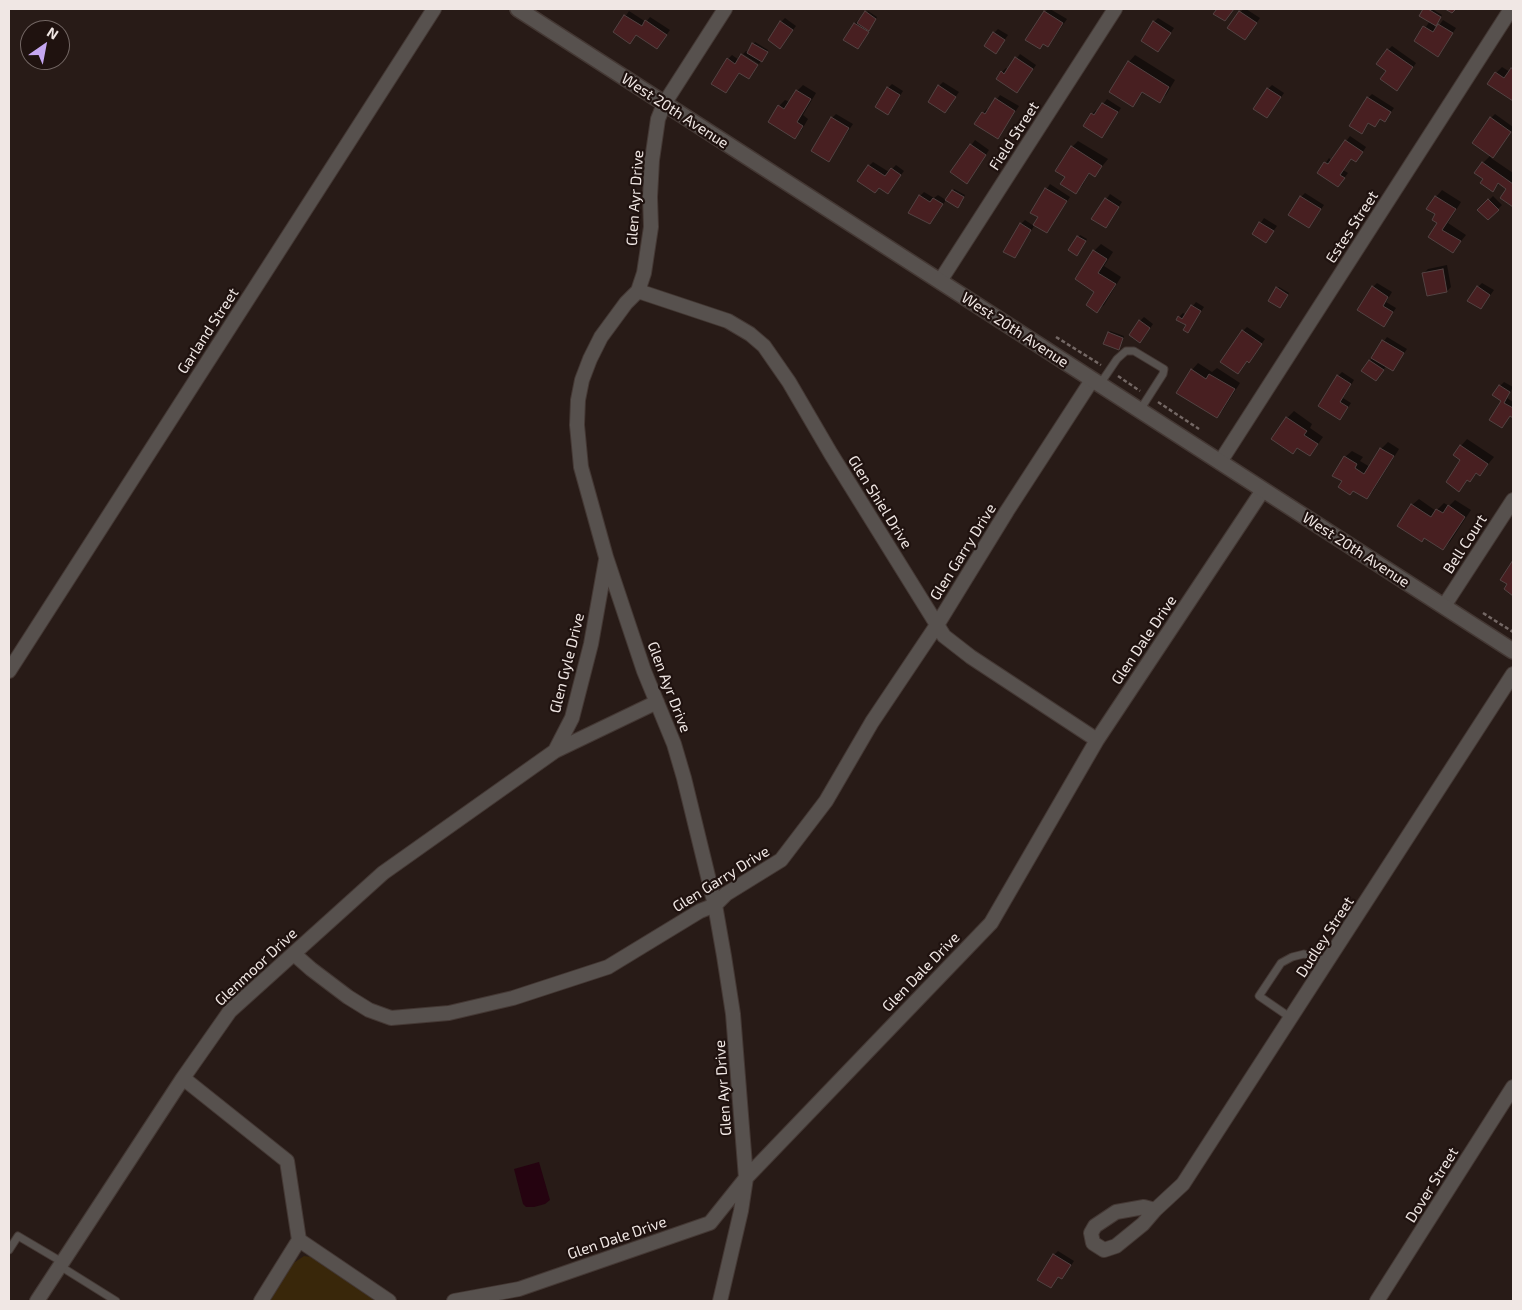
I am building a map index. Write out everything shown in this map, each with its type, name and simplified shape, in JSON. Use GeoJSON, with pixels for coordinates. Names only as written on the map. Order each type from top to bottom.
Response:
{"type":"FeatureCollection","features":[{"type":"Feature","properties":{"kind":"street","name":"Garland Street"},"geometry":{"type":"LineString","coordinates":[[9,670],[434,9]]}},
{"type":"Feature","properties":{"kind":"street","name":"West 20th Avenue"},"geometry":{"type":"LineString","coordinates":[[518,9],[1513,651]]}},
{"type":"Feature","properties":{"kind":"street","name":"Glen Ayr Drive"},"geometry":{"type":"LineString","coordinates":[[720,1301],[741,1212],[746,1178],[733,1014],[715,905],[684,778],[674,744],[644,671],[606,557],[581,467],[577,425],[578,400],[582,380],[601,337],[626,303],[638,291],[644,272],[651,227],[652,160],[658,119],[664,104],[725,9]]}},
{"type":"Feature","properties":{"kind":"street","name":"Field Street"},"geometry":{"type":"LineString","coordinates":[[940,282],[1115,9]]}},
{"type":"Feature","properties":{"kind":"street","name":"Estes Street"},"geometry":{"type":"LineString","coordinates":[[1220,462],[1511,9]]}},
{"type":"Feature","properties":{"kind":"street","name":"Glen Shiel Drive"},"geometry":{"type":"LineString","coordinates":[[638,291],[728,321],[750,334],[764,346],[789,382],[944,636],[971,657],[1097,740]]}},
{"type":"Feature","properties":{"kind":"street","name":"Glen Garry Drive"},"geometry":{"type":"LineString","coordinates":[[294,954],[310,969],[369,1010],[391,1018],[449,1013],[513,998],[608,967],[700,911],[715,905],[726,894],[782,860],[826,801],[872,722],[937,625],[1007,512],[1096,382]]}},
{"type":"Feature","properties":{"kind":"street","name":"Glen Dale Drive"},"geometry":{"type":"LineString","coordinates":[[454,1301],[519,1289],[710,1223],[746,1178],[991,923],[1097,740],[1263,490]]}},
{"type":"Feature","properties":{"kind":"street","name":"Bell Court"},"geometry":{"type":"LineString","coordinates":[[1444,606],[1513,500]]}},
{"type":"Feature","properties":{"kind":"street","name":"Glen Gyle Drive"},"geometry":{"type":"LineString","coordinates":[[555,751],[572,718],[591,644],[606,557]]}},
{"type":"Feature","properties":{"kind":"street","name":"Dudley Street"},"geometry":{"type":"LineString","coordinates":[[1154,1210],[1183,1184],[1513,674]]}},
{"type":"Feature","properties":{"kind":"street"},"geometry":{"type":"LineString","coordinates":[[555,751],[657,702]]}},
{"type":"Feature","properties":{"kind":"street","name":"Glenmoor Drive"},"geometry":{"type":"LineString","coordinates":[[37,1301],[183,1078],[230,1011],[383,874],[555,751]]}},
{"type":"Feature","properties":{"kind":"street"},"geometry":{"type":"LineString","coordinates":[[183,1078],[287,1161],[299,1240],[261,1301]]}},
{"type":"Feature","properties":{"kind":"street","name":"Dover Street"},"geometry":{"type":"LineString","coordinates":[[1377,1301],[1513,1087]]}},
{"type":"Feature","properties":{"kind":"street"},"geometry":{"type":"LineString","coordinates":[[299,1240],[389,1301]]}},
{"type":"Feature","properties":{"kind":"lane"},"geometry":{"type":"LineString","coordinates":[[1096,382],[1117,358],[1126,351],[1134,351],[1164,369],[1163,374],[1140,410]]}},
{"type":"Feature","properties":{"kind":"lane"},"geometry":{"type":"LineString","coordinates":[[1292,1018],[1260,996],[1281,963],[1292,957],[1304,954],[1328,961]]}},
{"type":"Feature","properties":{"kind":"lane"},"geometry":{"type":"LineString","coordinates":[[9,1250],[18,1236],[116,1301]]}},
{"type":"Feature","properties":{"kind":"shaded area"},"geometry":{"type":"Polygon","coordinates":[[[539,1162],[550,1200],[545,1204],[526,1207],[523,1204],[514,1169],[539,1162]]]}},
{"type":"Feature","properties":{"kind":"shaded area"},"geometry":{"type":"Polygon","coordinates":[[[304,1256],[311,1257],[368,1293],[374,1301],[270,1301],[292,1264],[304,1256]]]}},
{"type":"Feature","properties":{"kind":"building"},"geometry":{"type":"Polygon","coordinates":[[[1217,9],[1234,9],[1225,21],[1213,14],[1217,9]]]}},
{"type":"Feature","properties":{"kind":"building"},"geometry":{"type":"Polygon","coordinates":[[[1423,9],[1428,9],[1441,17],[1436,26],[1419,16],[1423,9]]]}},
{"type":"Feature","properties":{"kind":"building"},"geometry":{"type":"Polygon","coordinates":[[[1445,9],[1456,9],[1452,13],[1445,9]]]}},
{"type":"Feature","properties":{"kind":"building"},"geometry":{"type":"Polygon","coordinates":[[[865,11],[876,19],[869,31],[857,23],[865,11]]]}},
{"type":"Feature","properties":{"kind":"building"},"geometry":{"type":"Polygon","coordinates":[[[1044,11],[1063,23],[1048,47],[1043,44],[1040,49],[1025,40],[1044,11]]]}},
{"type":"Feature","properties":{"kind":"building"},"geometry":{"type":"Polygon","coordinates":[[[1239,11],[1257,23],[1245,40],[1227,28],[1239,11]]]}},
{"type":"Feature","properties":{"kind":"building"},"geometry":{"type":"Polygon","coordinates":[[[624,15],[642,26],[645,20],[667,35],[657,49],[636,35],[630,44],[613,32],[624,15]]]}},
{"type":"Feature","properties":{"kind":"building"},"geometry":{"type":"Polygon","coordinates":[[[780,21],[793,30],[780,49],[768,40],[780,21]]]}},
{"type":"Feature","properties":{"kind":"building"},"geometry":{"type":"Polygon","coordinates":[[[1153,21],[1171,33],[1158,52],[1141,41],[1153,21]]]}},
{"type":"Feature","properties":{"kind":"building"},"geometry":{"type":"Polygon","coordinates":[[[854,23],[869,32],[858,49],[843,40],[854,23]]]}},
{"type":"Feature","properties":{"kind":"building"},"geometry":{"type":"Polygon","coordinates":[[[1438,24],[1453,33],[1438,57],[1414,41],[1423,26],[1433,32],[1438,24]]]}},
{"type":"Feature","properties":{"kind":"building"},"geometry":{"type":"Polygon","coordinates":[[[993,32],[1005,40],[996,54],[984,46],[993,32]]]}},
{"type":"Feature","properties":{"kind":"building"},"geometry":{"type":"Polygon","coordinates":[[[752,43],[768,52],[762,62],[747,53],[752,43]]]}},
{"type":"Feature","properties":{"kind":"building"},"geometry":{"type":"Polygon","coordinates":[[[1387,49],[1413,67],[1397,91],[1380,79],[1386,71],[1376,64],[1387,49]]]}},
{"type":"Feature","properties":{"kind":"building"},"geometry":{"type":"Polygon","coordinates":[[[741,54],[758,65],[749,79],[739,73],[726,93],[711,84],[727,58],[735,64],[741,54]]]}},
{"type":"Feature","properties":{"kind":"building"},"geometry":{"type":"Polygon","coordinates":[[[1015,57],[1033,69],[1017,93],[996,79],[1001,71],[1004,74],[1015,57]]]}},
{"type":"Feature","properties":{"kind":"building"},"geometry":{"type":"Polygon","coordinates":[[[1128,61],[1169,87],[1160,103],[1142,92],[1133,107],[1109,92],[1128,61]]]}},
{"type":"Feature","properties":{"kind":"building"},"geometry":{"type":"Polygon","coordinates":[[[1511,68],[1513,69],[1513,101],[1487,84],[1495,72],[1504,78],[1511,68]]]}},
{"type":"Feature","properties":{"kind":"building"},"geometry":{"type":"Polygon","coordinates":[[[938,85],[956,97],[945,113],[928,102],[938,85]]]}},
{"type":"Feature","properties":{"kind":"building"},"geometry":{"type":"Polygon","coordinates":[[[887,87],[900,95],[888,115],[875,107],[887,87]]]}},
{"type":"Feature","properties":{"kind":"building"},"geometry":{"type":"Polygon","coordinates":[[[1267,88],[1281,97],[1267,118],[1253,109],[1267,88]]]}},
{"type":"Feature","properties":{"kind":"building"},"geometry":{"type":"Polygon","coordinates":[[[796,90],[811,99],[797,122],[803,126],[795,139],[768,122],[778,105],[784,109],[796,90]]]}},
{"type":"Feature","properties":{"kind":"building"},"geometry":{"type":"Polygon","coordinates":[[[1367,97],[1391,112],[1385,122],[1380,119],[1375,127],[1368,123],[1362,134],[1349,126],[1367,97]]]}},
{"type":"Feature","properties":{"kind":"building"},"geometry":{"type":"Polygon","coordinates":[[[995,98],[1015,111],[998,139],[974,124],[982,112],[985,114],[995,98]]]}},
{"type":"Feature","properties":{"kind":"building"},"geometry":{"type":"Polygon","coordinates":[[[1102,103],[1118,112],[1102,138],[1083,126],[1091,113],[1094,115],[1102,103]]]}},
{"type":"Feature","properties":{"kind":"building"},"geometry":{"type":"Polygon","coordinates":[[[831,117],[849,128],[829,162],[811,151],[831,117]]]}},
{"type":"Feature","properties":{"kind":"building"},"geometry":{"type":"Polygon","coordinates":[[[1490,117],[1511,132],[1493,158],[1472,143],[1490,117]]]}},
{"type":"Feature","properties":{"kind":"building"},"geometry":{"type":"Polygon","coordinates":[[[1345,140],[1363,152],[1356,162],[1351,159],[1340,175],[1345,178],[1338,187],[1317,173],[1324,162],[1328,164],[1345,140]]]}},
{"type":"Feature","properties":{"kind":"building"},"geometry":{"type":"Polygon","coordinates":[[[970,144],[986,155],[967,184],[950,172],[970,144]]]}},
{"type":"Feature","properties":{"kind":"building"},"geometry":{"type":"Polygon","coordinates":[[[1071,146],[1102,166],[1095,177],[1089,173],[1076,194],[1060,184],[1065,177],[1055,171],[1071,146]]]}},
{"type":"Feature","properties":{"kind":"building"},"geometry":{"type":"Polygon","coordinates":[[[1482,162],[1513,184],[1513,207],[1500,198],[1506,189],[1498,183],[1493,192],[1480,183],[1483,179],[1474,173],[1482,162]]]}},
{"type":"Feature","properties":{"kind":"building"},"geometry":{"type":"Polygon","coordinates":[[[868,165],[885,176],[891,168],[901,175],[888,194],[879,188],[875,193],[857,181],[868,165]]]}},
{"type":"Feature","properties":{"kind":"building"},"geometry":{"type":"Polygon","coordinates":[[[1045,188],[1067,201],[1047,233],[1033,225],[1038,217],[1030,213],[1045,188]]]}},
{"type":"Feature","properties":{"kind":"building"},"geometry":{"type":"Polygon","coordinates":[[[952,190],[964,197],[958,208],[945,200],[952,190]]]}},
{"type":"Feature","properties":{"kind":"building"},"geometry":{"type":"Polygon","coordinates":[[[919,195],[930,202],[933,198],[943,204],[930,224],[908,213],[919,195]]]}},
{"type":"Feature","properties":{"kind":"building"},"geometry":{"type":"Polygon","coordinates":[[[1300,196],[1321,209],[1309,228],[1288,215],[1300,196]]]}},
{"type":"Feature","properties":{"kind":"building"},"geometry":{"type":"Polygon","coordinates":[[[1435,196],[1456,209],[1442,230],[1461,241],[1453,253],[1428,237],[1437,223],[1432,220],[1435,214],[1426,209],[1435,196]]]}},
{"type":"Feature","properties":{"kind":"building"},"geometry":{"type":"Polygon","coordinates":[[[1105,198],[1119,207],[1106,228],[1091,219],[1105,198]]]}},
{"type":"Feature","properties":{"kind":"building"},"geometry":{"type":"Polygon","coordinates":[[[1488,199],[1499,210],[1488,220],[1477,210],[1488,199]]]}},
{"type":"Feature","properties":{"kind":"building"},"geometry":{"type":"Polygon","coordinates":[[[1259,222],[1274,231],[1266,243],[1252,234],[1259,222]]]}},
{"type":"Feature","properties":{"kind":"building"},"geometry":{"type":"Polygon","coordinates":[[[1020,223],[1031,230],[1015,258],[1003,252],[1020,223]]]}},
{"type":"Feature","properties":{"kind":"building"},"geometry":{"type":"Polygon","coordinates":[[[1077,236],[1086,241],[1077,256],[1068,250],[1077,236]]]}},
{"type":"Feature","properties":{"kind":"building"},"geometry":{"type":"Polygon","coordinates":[[[1093,250],[1107,259],[1098,273],[1116,284],[1097,313],[1086,305],[1094,292],[1075,279],[1093,250]]]}},
{"type":"Feature","properties":{"kind":"building"},"geometry":{"type":"Polygon","coordinates":[[[1443,269],[1447,292],[1427,296],[1422,273],[1443,269]]]}},
{"type":"Feature","properties":{"kind":"building"},"geometry":{"type":"Polygon","coordinates":[[[1372,286],[1388,297],[1383,306],[1393,312],[1384,327],[1357,310],[1372,286]]]}},
{"type":"Feature","properties":{"kind":"building"},"geometry":{"type":"Polygon","coordinates":[[[1477,286],[1490,295],[1481,309],[1467,301],[1477,286]]]}},
{"type":"Feature","properties":{"kind":"building"},"geometry":{"type":"Polygon","coordinates":[[[1276,287],[1288,295],[1280,308],[1268,301],[1276,287]]]}},
{"type":"Feature","properties":{"kind":"building"},"geometry":{"type":"Polygon","coordinates":[[[1191,305],[1201,311],[1188,333],[1183,330],[1186,325],[1176,320],[1178,316],[1182,319],[1191,305]]]}},
{"type":"Feature","properties":{"kind":"building"},"geometry":{"type":"Polygon","coordinates":[[[1139,320],[1150,328],[1140,343],[1129,335],[1139,320]]]}},
{"type":"Feature","properties":{"kind":"building"},"geometry":{"type":"Polygon","coordinates":[[[1242,330],[1262,344],[1249,363],[1247,361],[1238,374],[1220,362],[1242,330]]]}},
{"type":"Feature","properties":{"kind":"building"},"geometry":{"type":"Polygon","coordinates":[[[1108,332],[1123,338],[1119,350],[1103,344],[1108,332]]]}},
{"type":"Feature","properties":{"kind":"building"},"geometry":{"type":"Polygon","coordinates":[[[1382,340],[1404,353],[1393,371],[1371,358],[1382,340]]]}},
{"type":"Feature","properties":{"kind":"building"},"geometry":{"type":"Polygon","coordinates":[[[1369,360],[1384,370],[1376,381],[1361,371],[1369,360]]]}},
{"type":"Feature","properties":{"kind":"building"},"geometry":{"type":"Polygon","coordinates":[[[1191,369],[1206,379],[1209,374],[1235,389],[1217,418],[1176,393],[1191,369]]]}},
{"type":"Feature","properties":{"kind":"building"},"geometry":{"type":"Polygon","coordinates":[[[1337,375],[1351,384],[1340,402],[1348,407],[1340,420],[1318,406],[1337,375]]]}},
{"type":"Feature","properties":{"kind":"building"},"geometry":{"type":"Polygon","coordinates":[[[1499,385],[1510,392],[1504,403],[1513,408],[1513,418],[1510,416],[1502,428],[1489,420],[1501,401],[1492,395],[1499,385]]]}},
{"type":"Feature","properties":{"kind":"building"},"geometry":{"type":"Polygon","coordinates":[[[1286,417],[1307,431],[1304,435],[1318,444],[1310,456],[1297,448],[1293,454],[1271,439],[1286,417]]]}},
{"type":"Feature","properties":{"kind":"building"},"geometry":{"type":"Polygon","coordinates":[[[1460,445],[1488,464],[1480,476],[1476,473],[1470,482],[1467,480],[1459,492],[1446,482],[1460,460],[1453,455],[1460,445]]]}},
{"type":"Feature","properties":{"kind":"building"},"geometry":{"type":"Polygon","coordinates":[[[1380,448],[1394,456],[1367,499],[1353,491],[1350,495],[1338,487],[1342,481],[1332,476],[1344,456],[1357,464],[1355,468],[1364,474],[1380,448]]]}},
{"type":"Feature","properties":{"kind":"building"},"geometry":{"type":"Polygon","coordinates":[[[1411,504],[1431,517],[1436,509],[1443,513],[1448,505],[1465,517],[1443,550],[1424,538],[1422,542],[1397,526],[1411,504]]]}},
{"type":"Feature","properties":{"kind":"building"},"geometry":{"type":"Polygon","coordinates":[[[1513,560],[1513,596],[1504,589],[1507,584],[1500,580],[1513,560]]]}},
{"type":"Feature","properties":{"kind":"building"},"geometry":{"type":"Polygon","coordinates":[[[1053,1254],[1071,1265],[1062,1279],[1058,1277],[1051,1288],[1037,1280],[1053,1254]]]}}]}
